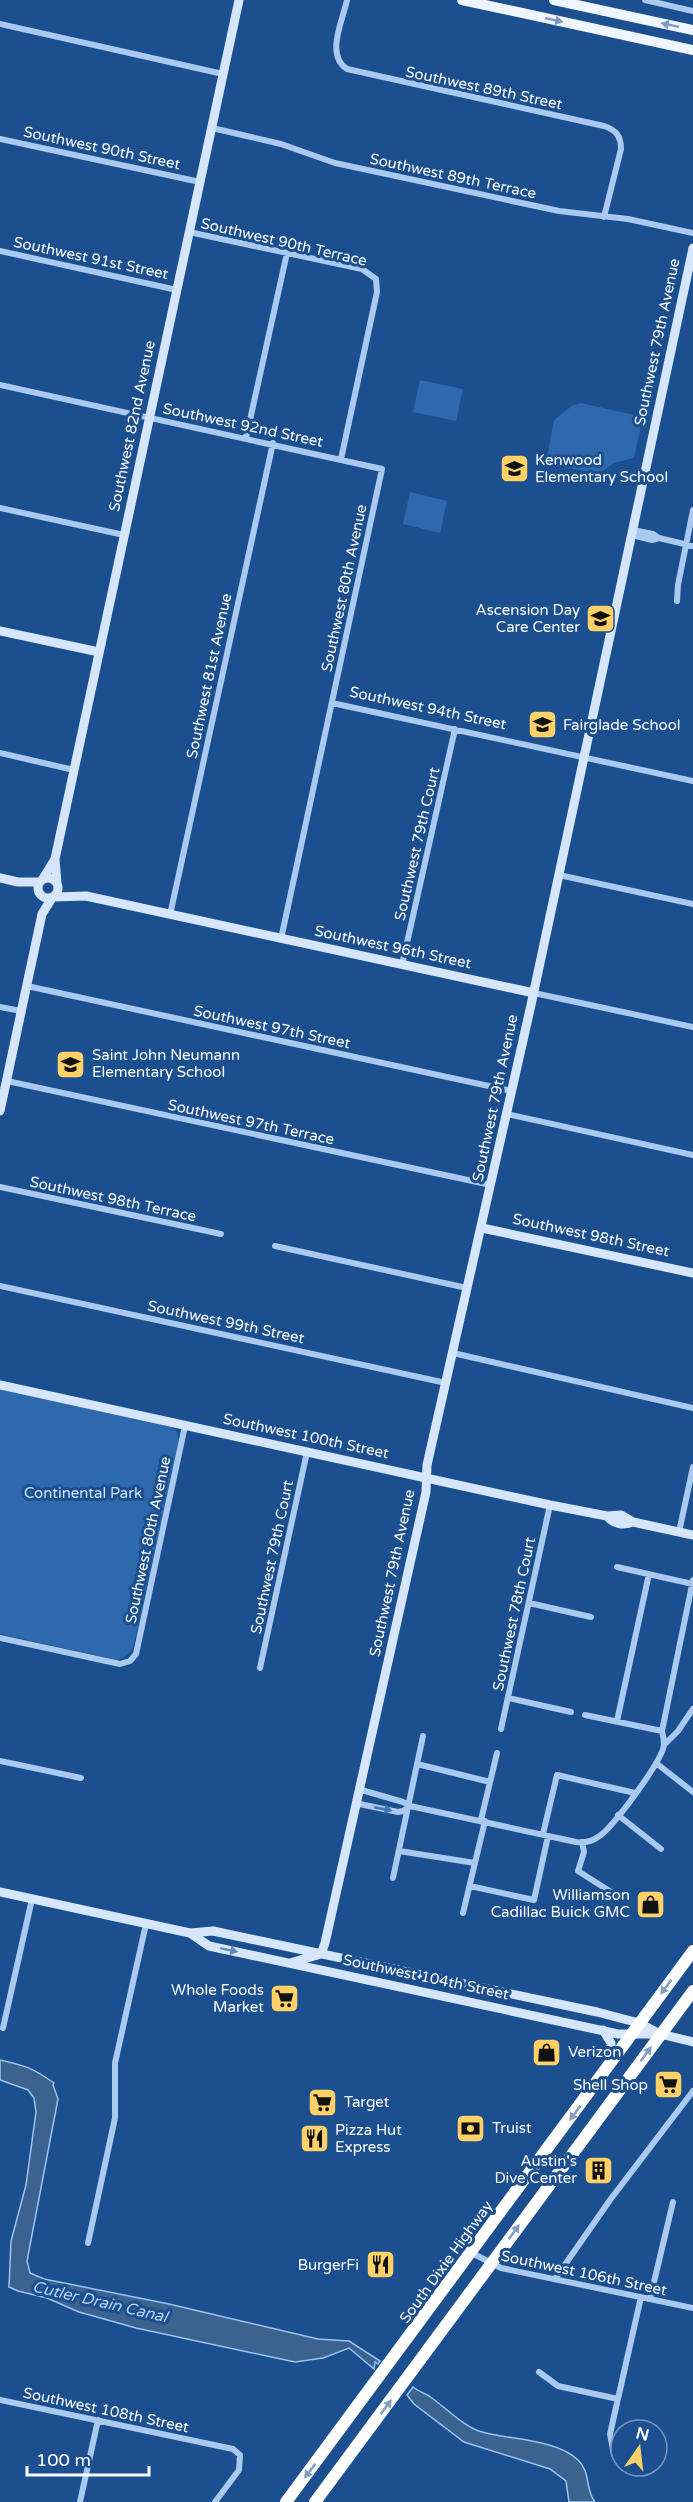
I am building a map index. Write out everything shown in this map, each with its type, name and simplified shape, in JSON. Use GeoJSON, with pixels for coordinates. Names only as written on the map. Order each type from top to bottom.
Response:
{"type":"FeatureCollection","features":[{"type":"Feature","properties":{"kind":"highway","name":"South Dixie Highway"},"geometry":{"type":"LineString","coordinates":[[286,2502],[693,1951]]}},
{"type":"Feature","properties":{"kind":"highway"},"geometry":{"type":"LineString","coordinates":[[315,2502],[693,1991]]}},
{"type":"Feature","properties":{"kind":"main road"},"geometry":{"type":"LineString","coordinates":[[462,0],[498,4],[693,50]]}},
{"type":"Feature","properties":{"kind":"main road"},"geometry":{"type":"LineString","coordinates":[[554,0],[693,30]]}},
{"type":"Feature","properties":{"kind":"street","name":"Southwest 82nd Avenue"},"geometry":{"type":"LineString","coordinates":[[57,884],[55,859],[239,0]]}},
{"type":"Feature","properties":{"kind":"street","name":"Southwest 89th Street"},"geometry":{"type":"LineString","coordinates":[[347,0],[336,51],[338,60],[344,67],[356,72],[604,126],[618,134],[621,149],[604,217]]}},
{"type":"Feature","properties":{"kind":"street"},"geometry":{"type":"LineString","coordinates":[[645,0],[693,11]]}},
{"type":"Feature","properties":{"kind":"street"},"geometry":{"type":"LineString","coordinates":[[0,24],[223,74]]}},
{"type":"Feature","properties":{"kind":"street","name":"Southwest 89th Terrace"},"geometry":{"type":"LineString","coordinates":[[212,128],[281,144],[335,163],[559,211],[628,219],[693,233]]}},
{"type":"Feature","properties":{"kind":"street","name":"Southwest 90th Street"},"geometry":{"type":"LineString","coordinates":[[0,139],[200,182]]}},
{"type":"Feature","properties":{"kind":"street","name":"Southwest 90th Terrace"},"geometry":{"type":"LineString","coordinates":[[189,232],[362,269],[373,276],[377,284],[377,292],[341,459]]}},
{"type":"Feature","properties":{"kind":"street","name":"Southwest 79th Avenue"},"geometry":{"type":"LineString","coordinates":[[321,1954],[411,1557],[446,1383],[534,993],[632,533],[689,287],[693,248]]}},
{"type":"Feature","properties":{"kind":"street","name":"Southwest 91st Street"},"geometry":{"type":"LineString","coordinates":[[0,250],[177,290]]}},
{"type":"Feature","properties":{"kind":"street"},"geometry":{"type":"LineString","coordinates":[[246,438],[286,253]]}},
{"type":"Feature","properties":{"kind":"street","name":"Southwest 92nd Street"},"geometry":{"type":"LineString","coordinates":[[0,385],[341,459]]}},
{"type":"Feature","properties":{"kind":"street","name":"Southwest 81st Avenue"},"geometry":{"type":"LineString","coordinates":[[170,915],[273,443]]}},
{"type":"Feature","properties":{"kind":"street","name":"Southwest 80th Avenue"},"geometry":{"type":"LineString","coordinates":[[281,939],[382,469],[341,459]]}},
{"type":"Feature","properties":{"kind":"street"},"geometry":{"type":"LineString","coordinates":[[0,508],[124,535]]}},
{"type":"Feature","properties":{"kind":"street"},"geometry":{"type":"LineString","coordinates":[[677,601],[689,545],[693,510]]}},
{"type":"Feature","properties":{"kind":"street"},"geometry":{"type":"LineString","coordinates":[[632,533],[689,545]]}},
{"type":"Feature","properties":{"kind":"street"},"geometry":{"type":"LineString","coordinates":[[0,631],[99,652]]}},
{"type":"Feature","properties":{"kind":"street","name":"Southwest 94th Street"},"geometry":{"type":"LineString","coordinates":[[332,703],[693,781]]}},
{"type":"Feature","properties":{"kind":"street","name":"Southwest 79th Court"},"geometry":{"type":"LineString","coordinates":[[402,965],[455,729]]}},
{"type":"Feature","properties":{"kind":"street"},"geometry":{"type":"LineString","coordinates":[[0,753],[74,770]]}},
{"type":"Feature","properties":{"kind":"street","name":"Southwest 82nd Avenue"},"geometry":{"type":"LineString","coordinates":[[41,881],[55,859]]}},
{"type":"Feature","properties":{"kind":"street"},"geometry":{"type":"LineString","coordinates":[[559,875],[693,904]]}},
{"type":"Feature","properties":{"kind":"street"},"geometry":{"type":"LineString","coordinates":[[0,878],[18,882],[41,881],[48,878],[57,884],[58,892],[42,914]]}},
{"type":"Feature","properties":{"kind":"street"},"geometry":{"type":"LineString","coordinates":[[0,1111],[42,914],[38,888],[41,881]]}},
{"type":"Feature","properties":{"kind":"street"},"geometry":{"type":"LineString","coordinates":[[18,882],[40,895],[53,897]]}},
{"type":"Feature","properties":{"kind":"street","name":"Southwest 96th Street"},"geometry":{"type":"LineString","coordinates":[[57,884],[86,896],[170,915],[693,1027]]}},
{"type":"Feature","properties":{"kind":"street","name":"Southwest 96th Street"},"geometry":{"type":"LineString","coordinates":[[53,897],[86,896]]}},
{"type":"Feature","properties":{"kind":"street","name":"Southwest 97th Street"},"geometry":{"type":"LineString","coordinates":[[27,986],[512,1091]]}},
{"type":"Feature","properties":{"kind":"street"},"geometry":{"type":"LineString","coordinates":[[0,1006],[21,1011]]}},
{"type":"Feature","properties":{"kind":"street","name":"Southwest 97th Terrace"},"geometry":{"type":"LineString","coordinates":[[7,1081],[491,1185]]}},
{"type":"Feature","properties":{"kind":"street"},"geometry":{"type":"LineString","coordinates":[[507,1114],[693,1155]]}},
{"type":"Feature","properties":{"kind":"street","name":"Southwest 98th Terrace"},"geometry":{"type":"LineString","coordinates":[[0,1187],[221,1234]]}},
{"type":"Feature","properties":{"kind":"street","name":"Southwest 98th Street"},"geometry":{"type":"LineString","coordinates":[[482,1228],[693,1273]]}},
{"type":"Feature","properties":{"kind":"street"},"geometry":{"type":"LineString","coordinates":[[275,1246],[467,1288]]}},
{"type":"Feature","properties":{"kind":"street","name":"Southwest 99th Street"},"geometry":{"type":"LineString","coordinates":[[0,1286],[446,1383]]}},
{"type":"Feature","properties":{"kind":"street"},"geometry":{"type":"LineString","coordinates":[[453,1353],[693,1408]]}},
{"type":"Feature","properties":{"kind":"street","name":"Southwest 100th Street"},"geometry":{"type":"LineString","coordinates":[[0,1385],[607,1516],[621,1515],[633,1522],[693,1535]]}},
{"type":"Feature","properties":{"kind":"street","name":"Southwest 80th Avenue"},"geometry":{"type":"LineString","coordinates":[[0,1638],[120,1664],[133,1659],[136,1654],[185,1426]]}},
{"type":"Feature","properties":{"kind":"street","name":"Southwest 79th Court"},"geometry":{"type":"LineString","coordinates":[[260,1668],[307,1452]]}},
{"type":"Feature","properties":{"kind":"street"},"geometry":{"type":"LineString","coordinates":[[678,1532],[693,1467]]}},
{"type":"Feature","properties":{"kind":"street","name":"Southwest 78th Court"},"geometry":{"type":"LineString","coordinates":[[501,1728],[550,1504]]}},
{"type":"Feature","properties":{"kind":"street"},"geometry":{"type":"LineString","coordinates":[[617,1567],[693,1583],[662,1731],[664,1745]]}},
{"type":"Feature","properties":{"kind":"street"},"geometry":{"type":"LineString","coordinates":[[617,1721],[649,1574]]}},
{"type":"Feature","properties":{"kind":"street"},"geometry":{"type":"LineString","coordinates":[[529,1603],[591,1617]]}},
{"type":"Feature","properties":{"kind":"street"},"geometry":{"type":"LineString","coordinates":[[508,1698],[571,1712]]}},
{"type":"Feature","properties":{"kind":"street"},"geometry":{"type":"LineString","coordinates":[[358,1789],[410,1806],[582,1842],[593,1840],[603,1834],[635,1793],[656,1763],[664,1745],[678,1731],[693,1709]]}},
{"type":"Feature","properties":{"kind":"street"},"geometry":{"type":"LineString","coordinates":[[585,1715],[662,1731]]}},
{"type":"Feature","properties":{"kind":"street"},"geometry":{"type":"LineString","coordinates":[[393,1878],[423,1736]]}},
{"type":"Feature","properties":{"kind":"street"},"geometry":{"type":"LineString","coordinates":[[464,1913],[497,1753]]}},
{"type":"Feature","properties":{"kind":"street"},"geometry":{"type":"LineString","coordinates":[[0,1761],[81,1778]]}},
{"type":"Feature","properties":{"kind":"street"},"geometry":{"type":"LineString","coordinates":[[656,1763],[693,1792]]}},
{"type":"Feature","properties":{"kind":"street"},"geometry":{"type":"LineString","coordinates":[[417,1764],[490,1782]]}},
{"type":"Feature","properties":{"kind":"street"},"geometry":{"type":"LineString","coordinates":[[470,1886],[534,1900],[557,1775],[635,1793]]}},
{"type":"Feature","properties":{"kind":"street"},"geometry":{"type":"LineString","coordinates":[[355,1803],[398,1812],[403,1812],[410,1806]]}},
{"type":"Feature","properties":{"kind":"street"},"geometry":{"type":"LineString","coordinates":[[618,1815],[661,1849]]}},
{"type":"Feature","properties":{"kind":"street"},"geometry":{"type":"LineString","coordinates":[[582,1842],[584,1852],[578,1871],[622,1899]]}},
{"type":"Feature","properties":{"kind":"street"},"geometry":{"type":"LineString","coordinates":[[399,1851],[475,1863]]}},
{"type":"Feature","properties":{"kind":"street","name":"Southwest 104th Street"},"geometry":{"type":"LineString","coordinates":[[0,1892],[190,1933],[213,1931],[582,2009],[639,2023],[660,2034],[693,2043]]}},
{"type":"Feature","properties":{"kind":"street"},"geometry":{"type":"LineString","coordinates":[[3,2028],[32,1899]]}},
{"type":"Feature","properties":{"kind":"street"},"geometry":{"type":"LineString","coordinates":[[88,2243],[114,2118],[115,2062],[146,1924]]}},
{"type":"Feature","properties":{"kind":"street","name":"Southwest 104th Street"},"geometry":{"type":"LineString","coordinates":[[190,1933],[209,1946],[560,2022],[632,2035],[660,2034]]}},
{"type":"Feature","properties":{"kind":"street"},"geometry":{"type":"LineString","coordinates":[[290,1963],[321,1954]]}},
{"type":"Feature","properties":{"kind":"street"},"geometry":{"type":"LineString","coordinates":[[560,2022],[582,2009]]}},
{"type":"Feature","properties":{"kind":"street"},"geometry":{"type":"LineString","coordinates":[[603,2030],[611,2043],[609,2066]]}},
{"type":"Feature","properties":{"kind":"street"},"geometry":{"type":"LineString","coordinates":[[555,2279],[610,2200],[693,2091]]}},
{"type":"Feature","properties":{"kind":"street"},"geometry":{"type":"LineString","coordinates":[[650,2299],[673,2202]]}},
{"type":"Feature","properties":{"kind":"street","name":"Southwest 106th Street"},"geometry":{"type":"LineString","coordinates":[[472,2253],[491,2264],[693,2308]]}},
{"type":"Feature","properties":{"kind":"street"},"geometry":{"type":"LineString","coordinates":[[614,2418],[641,2297]]}},
{"type":"Feature","properties":{"kind":"street"},"geometry":{"type":"LineString","coordinates":[[539,2372],[558,2386],[618,2399]]}},
{"type":"Feature","properties":{"kind":"street","name":"Southwest 108th Street"},"geometry":{"type":"LineString","coordinates":[[0,2400],[226,2447],[240,2455],[239,2470],[215,2502]]}},
{"type":"Feature","properties":{"kind":"street"},"geometry":{"type":"LineString","coordinates":[[81,2502],[98,2420]]}},
{"type":"Feature","properties":{"kind":"green space"},"geometry":{"type":"Polygon","coordinates":[[[420,380],[463,389],[456,421],[413,412],[420,380]]]}},
{"type":"Feature","properties":{"kind":"green space"},"geometry":{"type":"Polygon","coordinates":[[[581,403],[643,417],[634,458],[593,472],[552,466],[547,457],[554,420],[573,405],[581,403]]]}},
{"type":"Feature","properties":{"kind":"green space"},"geometry":{"type":"Polygon","coordinates":[[[410,492],[447,501],[440,533],[403,524],[410,492]]]}},
{"type":"Feature","properties":{"kind":"green space","name":"Continental Park"},"geometry":{"type":"Polygon","coordinates":[[[0,1389],[176,1430],[179,1439],[134,1645],[130,1653],[123,1658],[117,1660],[0,1634],[0,1389]]]}},
{"type":"Feature","properties":{"kind":"water","name":"Cutler Drain Canal"},"geometry":{"type":"Polygon","coordinates":[[[0,2060],[29,2068],[47,2078],[54,2083],[58,2099],[27,2261],[30,2273],[44,2279],[169,2304],[318,2339],[349,2341],[380,2361],[378,2364],[375,2362],[374,2369],[349,2348],[323,2358],[295,2362],[136,2328],[79,2312],[47,2298],[9,2287],[11,2241],[26,2185],[36,2112],[34,2098],[28,2090],[0,2080],[0,2060]]]}},
{"type":"Feature","properties":{"kind":"water"},"geometry":{"type":"Polygon","coordinates":[[[413,2387],[475,2430],[546,2444],[569,2453],[585,2470],[595,2502],[569,2502],[566,2481],[550,2469],[464,2442],[414,2404],[407,2395],[413,2387]]]}},
{"type":"Feature","properties":{"kind":"place","name":"Kenwood Elementary School"},"geometry":{"type":"Point","coordinates":[514,469]}},
{"type":"Feature","properties":{"kind":"place","name":"Ascension Day Care Center"},"geometry":{"type":"Point","coordinates":[601,619]}},
{"type":"Feature","properties":{"kind":"place","name":"Fairglade School"},"geometry":{"type":"Point","coordinates":[542,725]}},
{"type":"Feature","properties":{"kind":"place","name":"Saint John Neumann Elementary School"},"geometry":{"type":"Point","coordinates":[71,1064]}},
{"type":"Feature","properties":{"kind":"place","name":"Williamson Cadillac Buick GMC"},"geometry":{"type":"Point","coordinates":[651,1904]}},
{"type":"Feature","properties":{"kind":"place","name":"Whole Foods Market"},"geometry":{"type":"Point","coordinates":[285,1999]}},
{"type":"Feature","properties":{"kind":"place","name":"Verizon"},"geometry":{"type":"Point","coordinates":[547,2052]}},
{"type":"Feature","properties":{"kind":"place","name":"Shell Shop"},"geometry":{"type":"Point","coordinates":[669,2085]}},
{"type":"Feature","properties":{"kind":"place","name":"Target"},"geometry":{"type":"Point","coordinates":[323,2102]}},
{"type":"Feature","properties":{"kind":"place","name":"Truist"},"geometry":{"type":"Point","coordinates":[471,2128]}},
{"type":"Feature","properties":{"kind":"place","name":"Pizza Hut Express"},"geometry":{"type":"Point","coordinates":[314,2139]}},
{"type":"Feature","properties":{"kind":"place","name":"Austin's Dive Center"},"geometry":{"type":"Point","coordinates":[598,2170]}},
{"type":"Feature","properties":{"kind":"place","name":"BurgerFi"},"geometry":{"type":"Point","coordinates":[380,2265]}}]}
